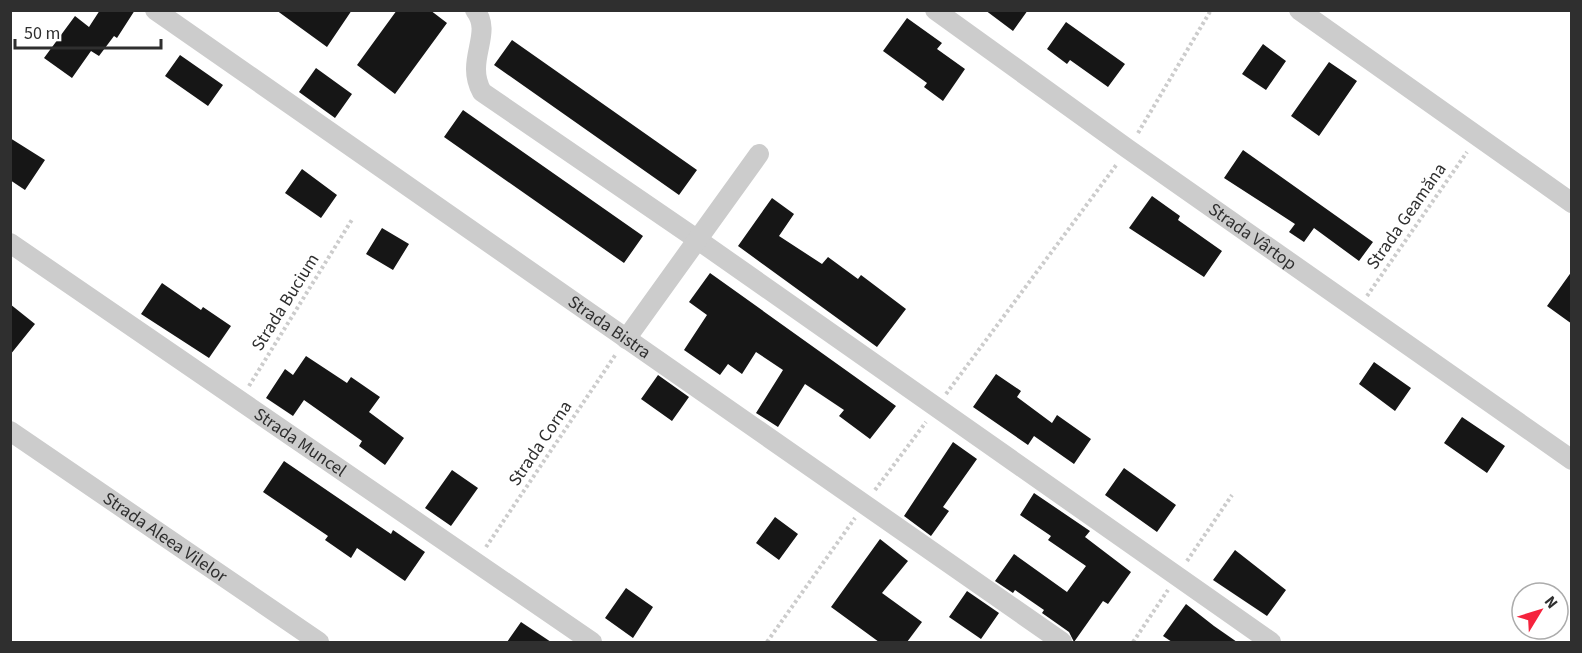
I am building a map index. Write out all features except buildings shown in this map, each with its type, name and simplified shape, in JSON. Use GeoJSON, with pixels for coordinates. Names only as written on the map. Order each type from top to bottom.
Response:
{"type":"FeatureCollection","features":[{"type":"Feature","properties":{"kind":"street","name":"Strada Bistra"},"geometry":{"type":"LineString","coordinates":[[155,10],[1062,642]]}},
{"type":"Feature","properties":{"kind":"street"},"geometry":{"type":"LineString","coordinates":[[475,10],[482,18],[482,31],[474,78],[482,92],[698,240],[1271,642]]}},
{"type":"Feature","properties":{"kind":"street","name":"Strada Vârtop"},"geometry":{"type":"LineString","coordinates":[[935,10],[1128,149],[1572,460]]}},
{"type":"Feature","properties":{"kind":"street"},"geometry":{"type":"LineString","coordinates":[[1299,10],[1572,203]]}},
{"type":"Feature","properties":{"kind":"street"},"geometry":{"type":"LineString","coordinates":[[626,339],[759,154]]}},
{"type":"Feature","properties":{"kind":"street","name":"Strada Muncel"},"geometry":{"type":"LineString","coordinates":[[10,243],[241,399],[592,642]]}},
{"type":"Feature","properties":{"kind":"street","name":"Strada Aleea Vilelor"},"geometry":{"type":"LineString","coordinates":[[10,431],[320,642]]}},
{"type":"Feature","properties":{"kind":"path"},"geometry":{"type":"LineString","coordinates":[[1128,149],[1211,10]]}},
{"type":"Feature","properties":{"kind":"path","name":"Strada Geamăna"},"geometry":{"type":"LineString","coordinates":[[1357,310],[1477,137]]}},
{"type":"Feature","properties":{"kind":"path","name":"Strada Bucium"},"geometry":{"type":"LineString","coordinates":[[241,399],[353,218]]}},
{"type":"Feature","properties":{"kind":"path","name":"Strada Corna"},"geometry":{"type":"LineString","coordinates":[[476,562],[626,339]]}}]}
